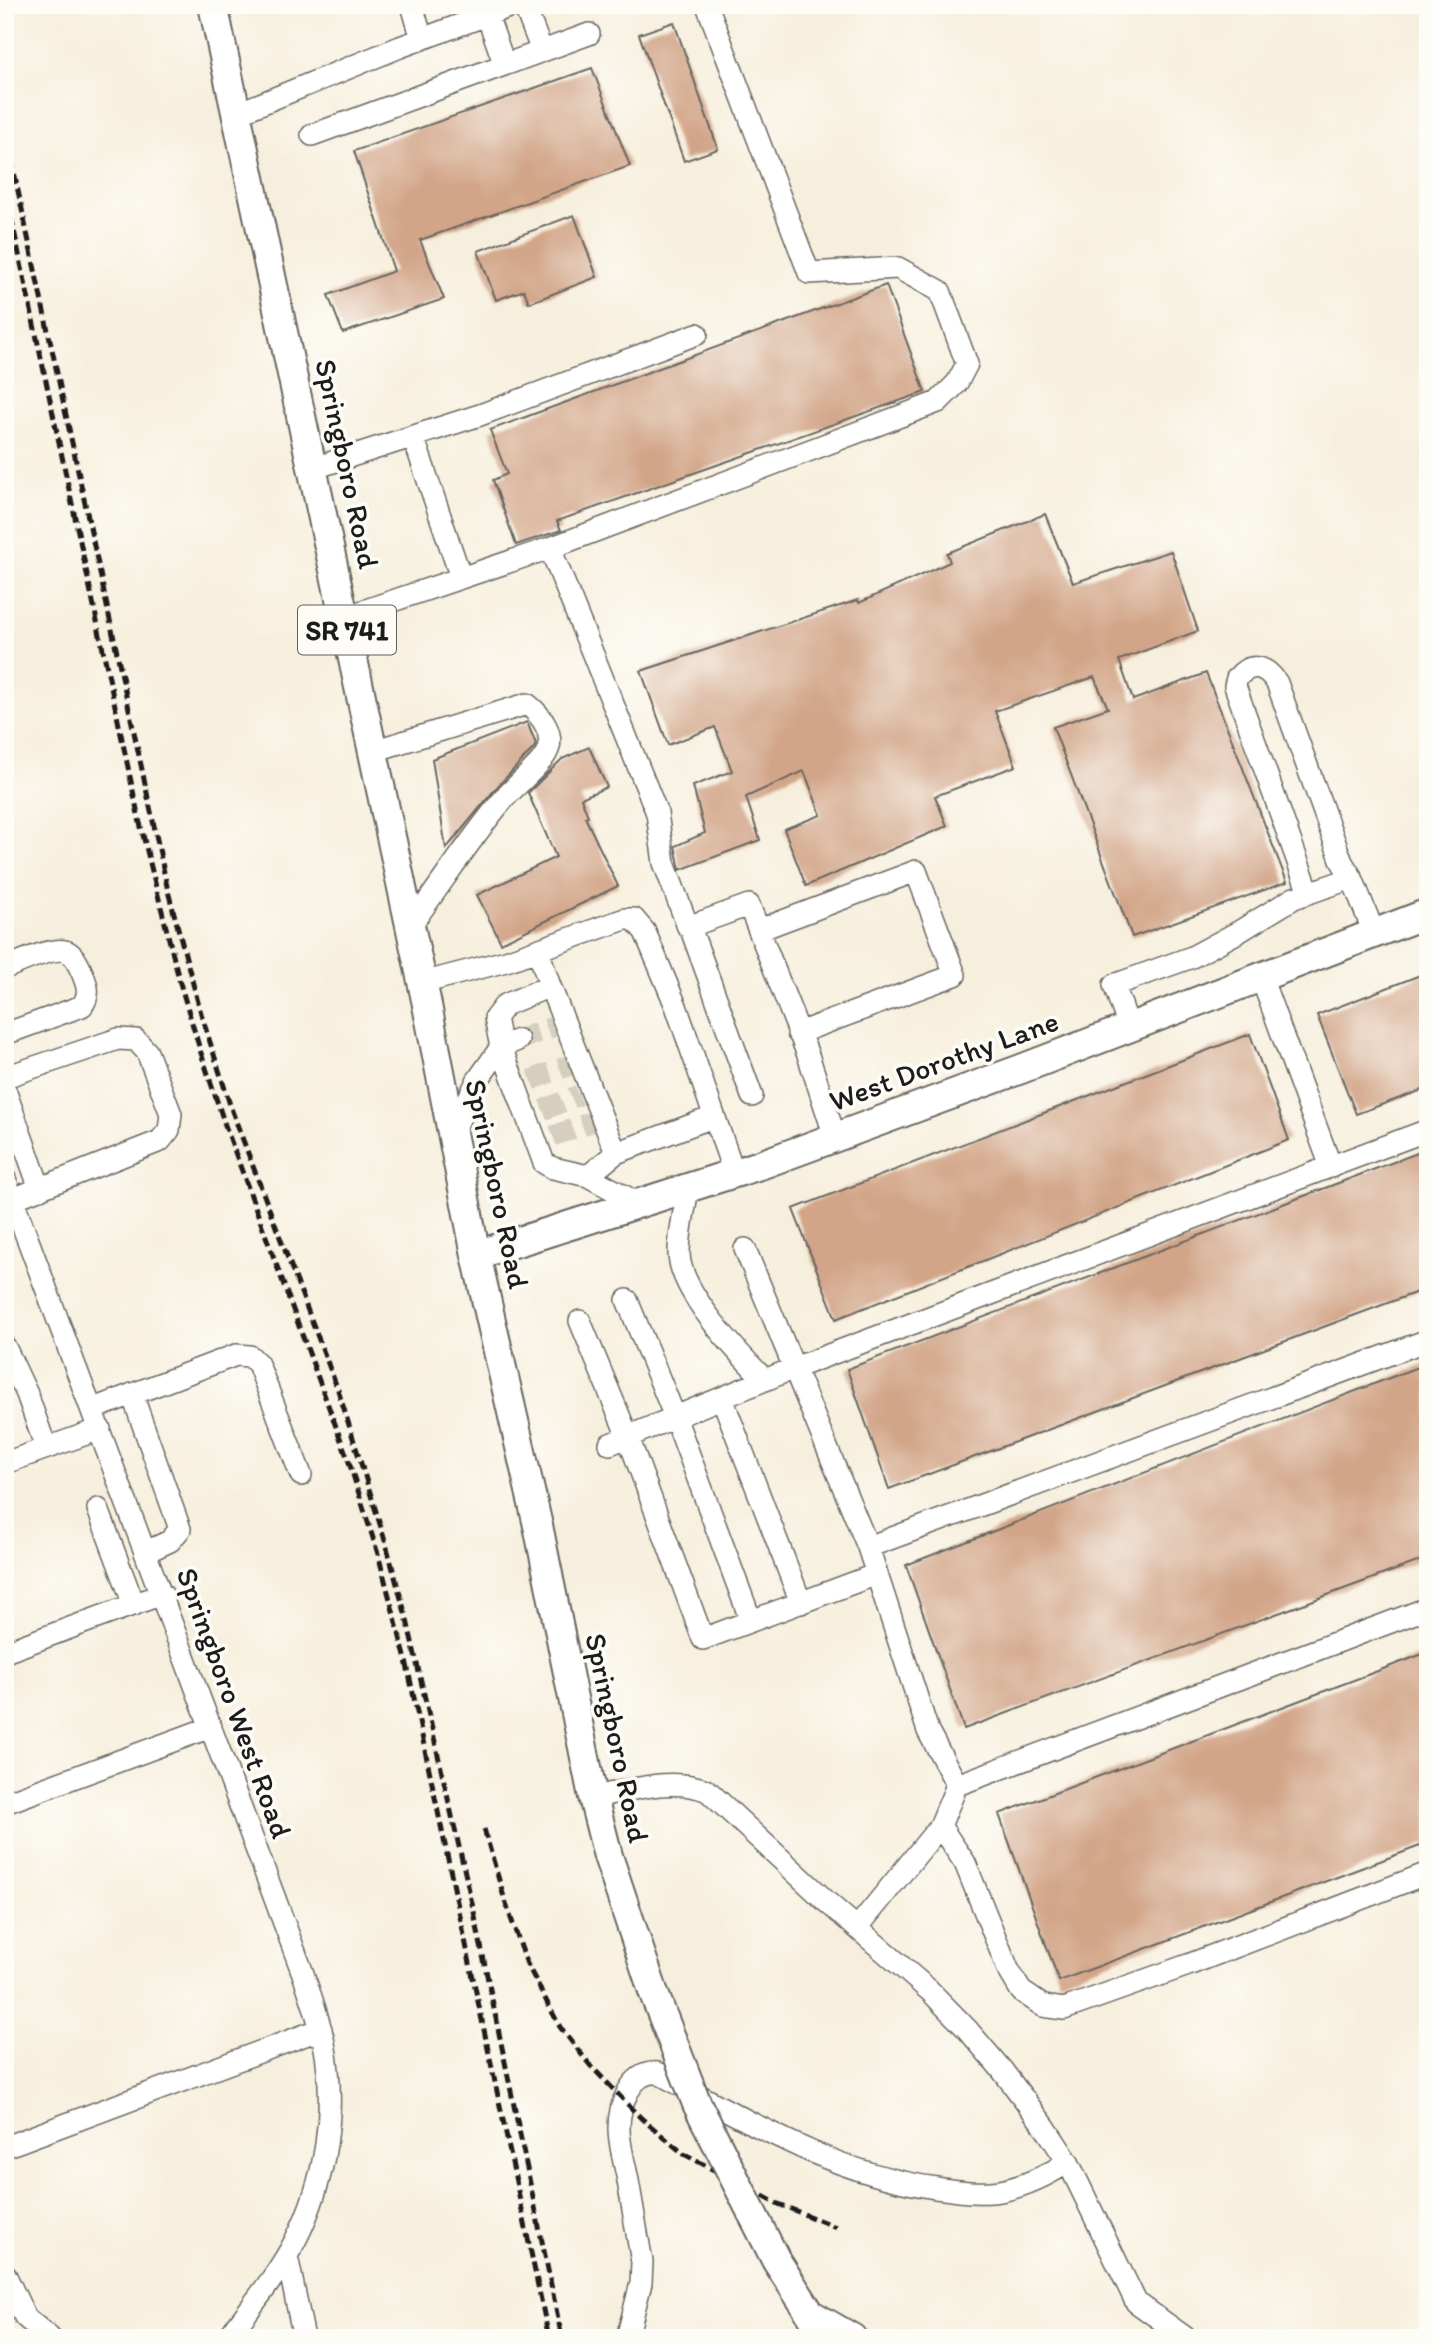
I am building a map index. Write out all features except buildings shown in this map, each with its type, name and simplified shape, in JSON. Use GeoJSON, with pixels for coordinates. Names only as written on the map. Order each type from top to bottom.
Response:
{"type":"FeatureCollection","features":[{"type":"Feature","properties":{"kind":"main road","name":"Springboro Road"},"geometry":{"type":"LineString","coordinates":[[214,5],[345,617],[477,1255],[608,1856],[653,1992],[697,2104],[776,2260],[826,2338]]}},
{"type":"Feature","properties":{"kind":"main road","name":"West Dorothy Lane"},"geometry":{"type":"LineString","coordinates":[[477,1255],[734,1173],[835,1137],[1428,913]]}},
{"type":"Feature","properties":{"kind":"main road"},"geometry":{"type":"LineString","coordinates":[[809,2313],[852,2338]]}},
{"type":"Feature","properties":{"kind":"street"},"geometry":{"type":"LineString","coordinates":[[412,5],[422,39]]}},
{"type":"Feature","properties":{"kind":"street"},"geometry":{"type":"LineString","coordinates":[[238,113],[490,11],[514,5]]}},
{"type":"Feature","properties":{"kind":"street"},"geometry":{"type":"LineString","coordinates":[[524,5],[542,51]]}},
{"type":"Feature","properties":{"kind":"street"},"geometry":{"type":"LineString","coordinates":[[345,617],[550,548],[938,402],[957,383],[967,364],[940,291],[898,268],[809,274],[707,5]]}},
{"type":"Feature","properties":{"kind":"street"},"geometry":{"type":"LineString","coordinates":[[490,11],[504,63]]}},
{"type":"Feature","properties":{"kind":"street"},"geometry":{"type":"LineString","coordinates":[[312,135],[589,34]]}},
{"type":"Feature","properties":{"kind":"street"},"geometry":{"type":"LineString","coordinates":[[313,468],[481,415],[697,334]]}},
{"type":"Feature","properties":{"kind":"street"},"geometry":{"type":"LineString","coordinates":[[414,436],[461,578]]}},
{"type":"Feature","properties":{"kind":"street"},"geometry":{"type":"LineString","coordinates":[[550,548],[657,813],[664,863],[752,1096]]}},
{"type":"Feature","properties":{"kind":"street"},"geometry":{"type":"LineString","coordinates":[[1309,892],[1235,687],[1237,678],[1249,668],[1269,670],[1277,683],[1342,862],[1352,878],[1374,933]]}},
{"type":"Feature","properties":{"kind":"street"},"geometry":{"type":"LineString","coordinates":[[373,751],[527,704],[539,712],[550,740],[547,754],[503,800],[410,926]]}},
{"type":"Feature","properties":{"kind":"street"},"geometry":{"type":"LineString","coordinates":[[759,930],[916,871],[955,975],[798,1033]]}},
{"type":"Feature","properties":{"kind":"street"},"geometry":{"type":"LineString","coordinates":[[1129,1027],[1114,985],[1192,957],[1294,898],[1352,878]]}},
{"type":"Feature","properties":{"kind":"street"},"geometry":{"type":"LineString","coordinates":[[690,927],[749,905],[835,1137]]}},
{"type":"Feature","properties":{"kind":"street"},"geometry":{"type":"LineString","coordinates":[[422,983],[506,961],[625,919],[634,919],[645,932],[676,1006],[734,1173]]}},
{"type":"Feature","properties":{"kind":"street"},"geometry":{"type":"LineString","coordinates":[[5,968],[55,950],[68,952],[77,962],[88,987],[87,999],[82,1006],[5,1034]]}},
{"type":"Feature","properties":{"kind":"street"},"geometry":{"type":"LineString","coordinates":[[538,950],[559,1024],[585,1093],[596,1119],[616,1153]]}},
{"type":"Feature","properties":{"kind":"street"},"geometry":{"type":"LineString","coordinates":[[1261,977],[1331,1167]]}},
{"type":"Feature","properties":{"kind":"street"},"geometry":{"type":"LineString","coordinates":[[550,986],[505,1004],[495,1018],[510,1043],[545,1139],[544,1163],[589,1176],[639,1204]]}},
{"type":"Feature","properties":{"kind":"street"},"geometry":{"type":"LineString","coordinates":[[5,1077],[118,1039],[136,1040],[147,1052],[171,1114],[169,1130],[160,1141],[40,1189],[13,1213]]}},
{"type":"Feature","properties":{"kind":"street"},"geometry":{"type":"LineString","coordinates":[[453,1132],[477,1081],[510,1043]]}},
{"type":"Feature","properties":{"kind":"street"},"geometry":{"type":"LineString","coordinates":[[5,1090],[40,1189]]}},
{"type":"Feature","properties":{"kind":"street"},"geometry":{"type":"LineString","coordinates":[[589,1176],[616,1153],[713,1117]]}},
{"type":"Feature","properties":{"kind":"street"},"geometry":{"type":"LineString","coordinates":[[619,1440],[794,1368],[1428,1130]]}},
{"type":"Feature","properties":{"kind":"street","name":"Springboro West Road"},"geometry":{"type":"LineString","coordinates":[[5,1179],[13,1213],[97,1419],[302,1971],[321,2029],[329,2079],[327,2139],[321,2174],[308,2214],[287,2256],[228,2338]]}},
{"type":"Feature","properties":{"kind":"street"},"geometry":{"type":"LineString","coordinates":[[688,1188],[679,1254],[688,1283],[732,1346],[765,1380]]}},
{"type":"Feature","properties":{"kind":"street"},"geometry":{"type":"LineString","coordinates":[[745,1249],[868,1547],[928,1731],[957,1785]]}},
{"type":"Feature","properties":{"kind":"street"},"geometry":{"type":"LineString","coordinates":[[627,1300],[675,1418],[751,1621]]}},
{"type":"Feature","properties":{"kind":"street"},"geometry":{"type":"LineString","coordinates":[[580,1321],[619,1440],[704,1639],[877,1574]]}},
{"type":"Feature","properties":{"kind":"street"},"geometry":{"type":"LineString","coordinates":[[868,1547],[1428,1340]]}},
{"type":"Feature","properties":{"kind":"street"},"geometry":{"type":"LineString","coordinates":[[5,1347],[27,1394],[46,1448]]}},
{"type":"Feature","properties":{"kind":"street"},"geometry":{"type":"LineString","coordinates":[[5,1463],[46,1448],[97,1419],[132,1394],[236,1355],[250,1356],[258,1364],[301,1475]]}},
{"type":"Feature","properties":{"kind":"street"},"geometry":{"type":"LineString","coordinates":[[132,1394],[180,1529],[170,1541],[146,1552]]}},
{"type":"Feature","properties":{"kind":"street"},"geometry":{"type":"LineString","coordinates":[[722,1398],[801,1603]]}},
{"type":"Feature","properties":{"kind":"street"},"geometry":{"type":"LineString","coordinates":[[98,1509],[134,1605]]}},
{"type":"Feature","properties":{"kind":"street"},"geometry":{"type":"LineString","coordinates":[[5,1652],[162,1594]]}},
{"type":"Feature","properties":{"kind":"street"},"geometry":{"type":"LineString","coordinates":[[857,1928],[940,1826],[957,1785],[1428,1608]]}},
{"type":"Feature","properties":{"kind":"street"},"geometry":{"type":"LineString","coordinates":[[5,1803],[211,1727]]}},
{"type":"Feature","properties":{"kind":"street"},"geometry":{"type":"LineString","coordinates":[[593,1797],[675,1783],[694,1785],[708,1791],[929,1991],[967,2029],[1002,2070],[1045,2127],[1068,2162],[1136,2302],[1186,2338]]}},
{"type":"Feature","properties":{"kind":"street"},"geometry":{"type":"LineString","coordinates":[[940,1826],[965,1863],[1007,1969],[1021,1991],[1043,2006],[1064,2009],[1188,1965],[1428,1873]]}},
{"type":"Feature","properties":{"kind":"street"},"geometry":{"type":"LineString","coordinates":[[5,2147],[321,2029]]}},
{"type":"Feature","properties":{"kind":"street"},"geometry":{"type":"LineString","coordinates":[[627,2338],[641,2283],[642,2262],[619,2125],[624,2100],[642,2075],[658,2073],[788,2143],[828,2161],[913,2185],[991,2192],[1037,2180],[1068,2162]]}},
{"type":"Feature","properties":{"kind":"street"},"geometry":{"type":"LineString","coordinates":[[287,2256],[304,2338]]}},
{"type":"Feature","properties":{"kind":"street"},"geometry":{"type":"LineString","coordinates":[[5,2274],[25,2317],[50,2338]]}},
{"type":"Feature","properties":{"kind":"tunnel"},"geometry":{"type":"LineString","coordinates":[[518,1040],[555,1026]]}},
{"type":"Feature","properties":{"kind":"tunnel"},"geometry":{"type":"LineString","coordinates":[[531,1080],[570,1065]]}},
{"type":"Feature","properties":{"kind":"tunnel"},"geometry":{"type":"LineString","coordinates":[[543,1110],[579,1095]]}},
{"type":"Feature","properties":{"kind":"tunnel"},"geometry":{"type":"LineString","coordinates":[[553,1136],[591,1122]]}},
{"type":"Feature","properties":{"kind":"railway"},"geometry":{"type":"LineString","coordinates":[[5,130],[168,891],[202,1017],[232,1111],[338,1390],[407,1620],[474,1912],[562,2338]]}},
{"type":"Feature","properties":{"kind":"railway"},"geometry":{"type":"LineString","coordinates":[[5,188],[139,819],[180,983],[225,1125],[349,1462],[378,1554],[406,1660],[549,2338]]}},
{"type":"Feature","properties":{"kind":"railway"},"geometry":{"type":"LineString","coordinates":[[484,1829],[527,1964],[560,2027],[590,2065],[641,2118],[684,2154],[776,2203],[836,2227]]}}]}
